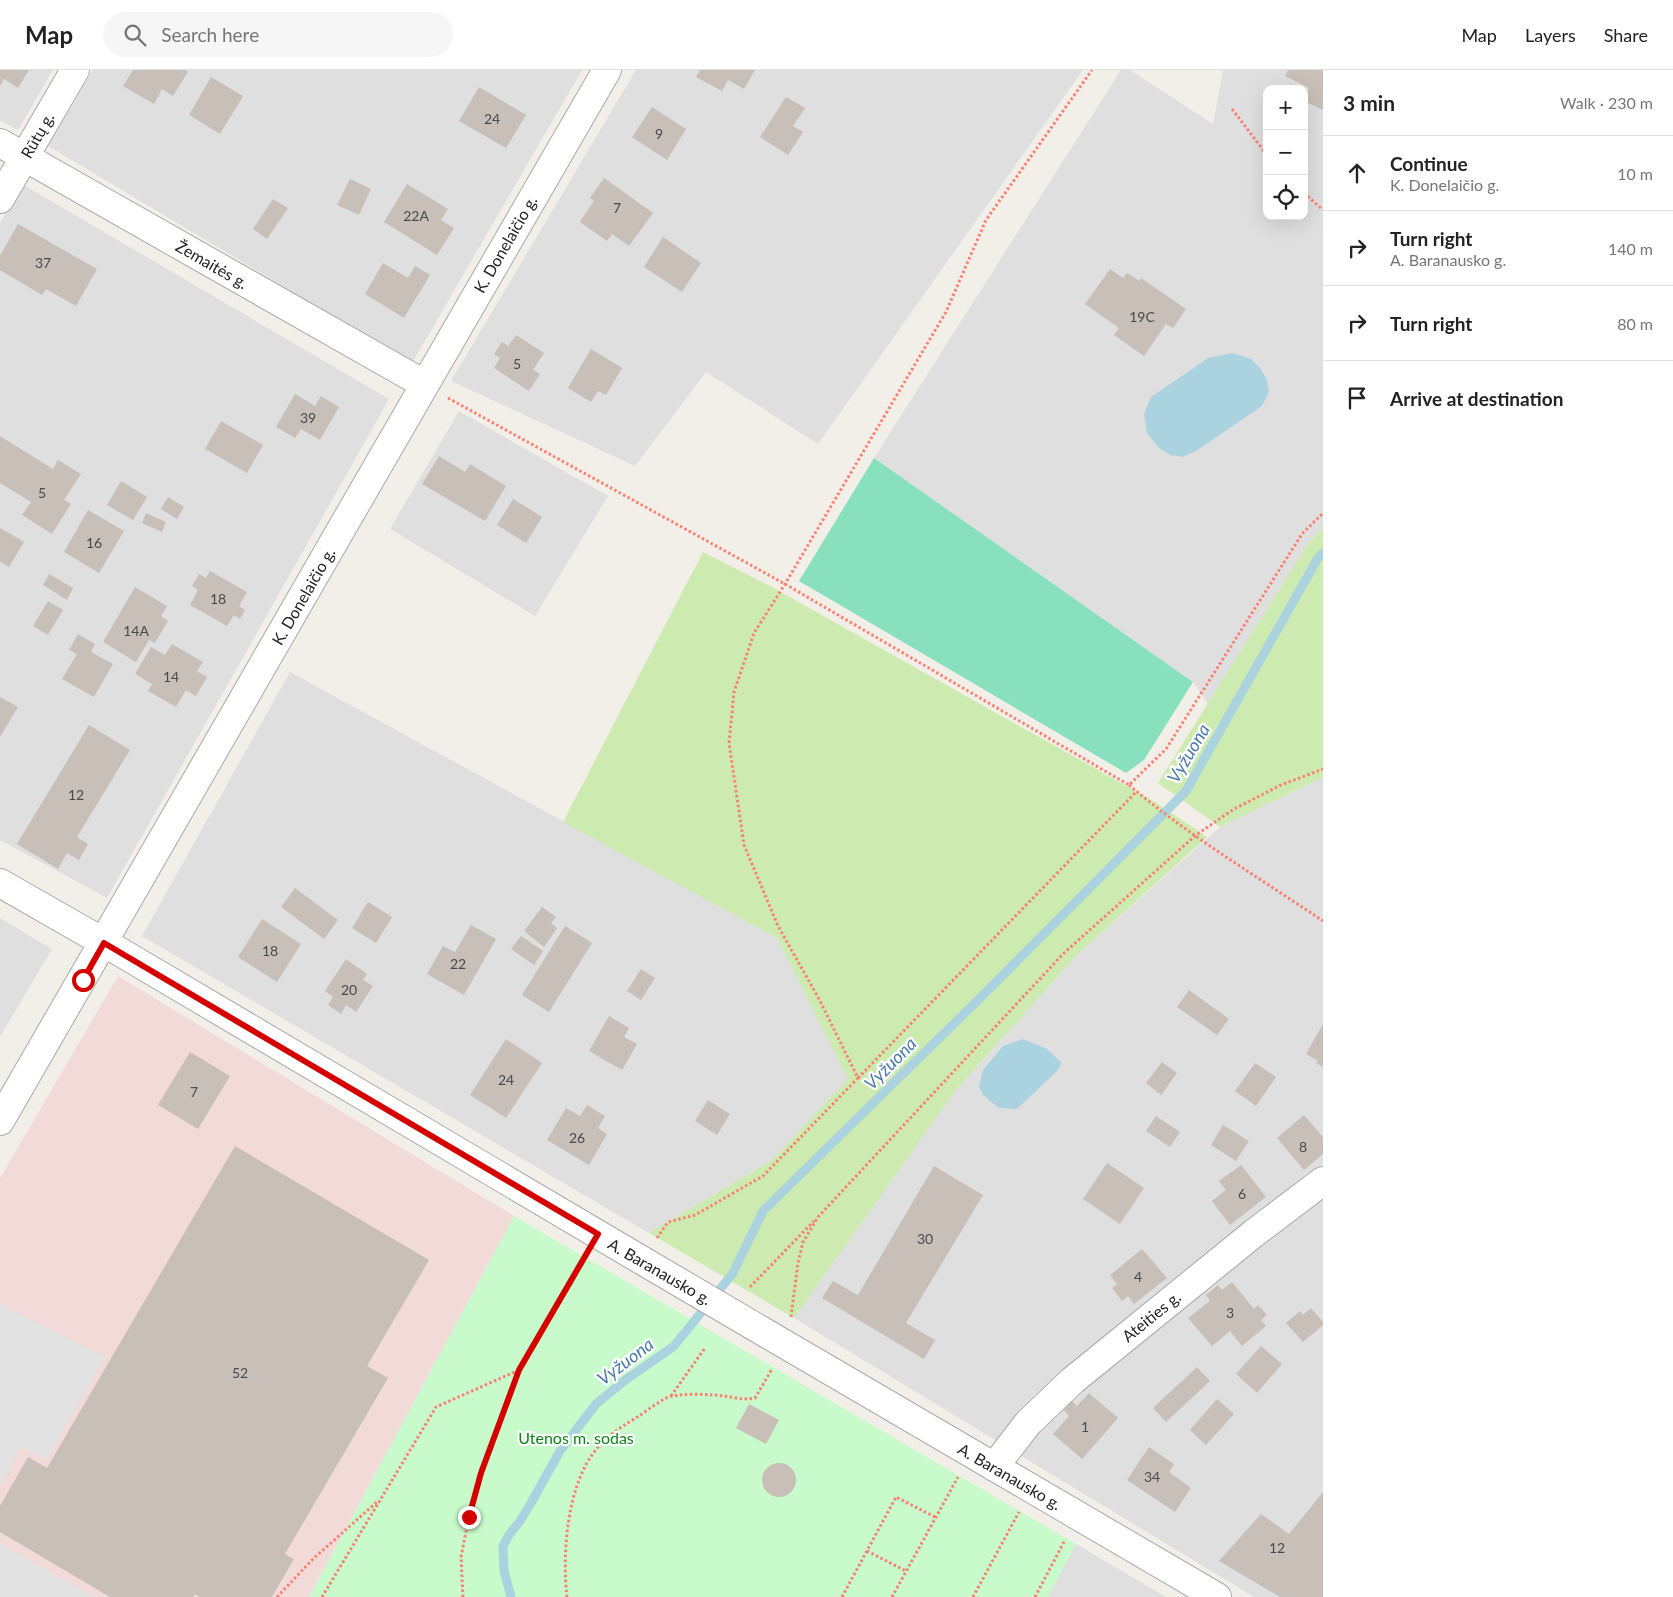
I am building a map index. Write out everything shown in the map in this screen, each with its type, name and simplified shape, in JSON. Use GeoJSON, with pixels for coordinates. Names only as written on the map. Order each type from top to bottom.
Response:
{"type":"FeatureCollection","features":[{"type":"Feature","properties":{"kind":"street","name":"Rūtų g."},"geometry":{"type":"LineString","coordinates":[[0,199],[74,70]]}},
{"type":"Feature","properties":{"kind":"street","name":"K. Donelaičio g."},"geometry":{"type":"LineString","coordinates":[[0,1121],[607,70]]}},
{"type":"Feature","properties":{"kind":"street","name":"Žemaitės g."},"geometry":{"type":"LineString","coordinates":[[0,143],[424,384]]}},
{"type":"Feature","properties":{"kind":"street","name":"A. Baranausko g."},"geometry":{"type":"LineString","coordinates":[[0,883],[1217,1597]]}},
{"type":"Feature","properties":{"kind":"street","name":"Ateities g."},"geometry":{"type":"LineString","coordinates":[[994,1467],[1028,1423],[1072,1381],[1253,1234],[1323,1181]]}},
{"type":"Feature","properties":{"kind":"path"},"geometry":{"type":"LineString","coordinates":[[858,1078],[819,999],[778,926],[744,845],[729,743],[734,692],[754,633],[946,312],[986,220],[1092,70]]}},
{"type":"Feature","properties":{"kind":"path"},"geometry":{"type":"LineString","coordinates":[[1232,109],[1263,150]]}},
{"type":"Feature","properties":{"kind":"path"},"geometry":{"type":"LineString","coordinates":[[1308,197],[1323,210]]}},
{"type":"Feature","properties":{"kind":"path"},"geometry":{"type":"LineString","coordinates":[[424,384],[785,584],[1129,785],[1146,800],[1183,826],[1323,921]]}},
{"type":"Feature","properties":{"kind":"path"},"geometry":{"type":"LineString","coordinates":[[1129,785],[1166,750],[1302,534],[1323,512]]}},
{"type":"Feature","properties":{"kind":"path"},"geometry":{"type":"LineString","coordinates":[[750,1287],[1064,954],[1196,835],[1234,808],[1281,785],[1323,768]]}},
{"type":"Feature","properties":{"kind":"path"},"geometry":{"type":"LineString","coordinates":[[657,1238],[668,1222],[695,1215],[763,1176],[1136,791]]}},
{"type":"Feature","properties":{"kind":"path"},"geometry":{"type":"LineString","coordinates":[[778,1340],[803,1242],[818,1217]]}},
{"type":"Feature","properties":{"kind":"path"},"geometry":{"type":"LineString","coordinates":[[463,1597],[461,1557],[469,1517],[481,1473],[519,1370],[598,1234]]}},
{"type":"Feature","properties":{"kind":"path"},"geometry":{"type":"LineString","coordinates":[[567,1597],[565,1580],[568,1531],[576,1486],[585,1466],[595,1451],[614,1431],[670,1396],[705,1348]]}},
{"type":"Feature","properties":{"kind":"path"},"geometry":{"type":"LineString","coordinates":[[322,1597],[436,1406],[519,1370]]}},
{"type":"Feature","properties":{"kind":"path"},"geometry":{"type":"LineString","coordinates":[[670,1396],[713,1394],[747,1400],[755,1398],[763,1383]]}},
{"type":"Feature","properties":{"kind":"path"},"geometry":{"type":"LineString","coordinates":[[892,1597],[958,1477]]}},
{"type":"Feature","properties":{"kind":"path"},"geometry":{"type":"LineString","coordinates":[[277,1597],[314,1558],[382,1497]]}},
{"type":"Feature","properties":{"kind":"path"},"geometry":{"type":"LineString","coordinates":[[842,1597],[896,1497],[935,1517]]}},
{"type":"Feature","properties":{"kind":"path"},"geometry":{"type":"LineString","coordinates":[[973,1597],[1019,1512]]}},
{"type":"Feature","properties":{"kind":"path"},"geometry":{"type":"LineString","coordinates":[[1035,1597],[1066,1540]]}},
{"type":"Feature","properties":{"kind":"path"},"geometry":{"type":"LineString","coordinates":[[867,1551],[906,1571]]}},
{"type":"Feature","properties":{"kind":"shaded area"},"geometry":{"type":"Polygon","coordinates":[[[0,70],[53,70],[18,130],[0,120],[0,70]]]}},
{"type":"Feature","properties":{"kind":"shaded area"},"geometry":{"type":"Polygon","coordinates":[[[93,70],[582,70],[412,363],[48,146],[93,70]]]}},
{"type":"Feature","properties":{"kind":"shaded area"},"geometry":{"type":"Polygon","coordinates":[[[636,70],[1083,70],[818,444],[706,372],[635,466],[451,381],[636,70]]]}},
{"type":"Feature","properties":{"kind":"shaded area"},"geometry":{"type":"Polygon","coordinates":[[[1121,70],[1130,70],[1213,124],[1223,70],[1323,70],[1323,528],[1309,542],[1208,704],[1193,682],[874,458],[1121,70]]]}},
{"type":"Feature","properties":{"kind":"shaded area"},"geometry":{"type":"Polygon","coordinates":[[[22,184],[389,399],[107,898],[0,840],[0,223],[22,184]]]}},
{"type":"Feature","properties":{"kind":"shaded area"},"geometry":{"type":"Polygon","coordinates":[[[459,411],[608,496],[535,616],[390,529],[459,411]]]}},
{"type":"Feature","properties":{"kind":"shaded area"},"geometry":{"type":"Polygon","coordinates":[[[290,672],[777,938],[849,1079],[772,1160],[649,1233],[142,936],[290,672]]]}},
{"type":"Feature","properties":{"kind":"shaded area"},"geometry":{"type":"Polygon","coordinates":[[[1323,777],[1323,1597],[1254,1597],[794,1318],[955,1091],[1077,955],[1220,827],[1323,777]]]}},
{"type":"Feature","properties":{"kind":"shaded area"},"geometry":{"type":"Polygon","coordinates":[[[0,918],[52,949],[0,1037],[0,918]]]}},
{"type":"Feature","properties":{"kind":"shaded area"},"geometry":{"type":"Polygon","coordinates":[[[118,976],[514,1216],[309,1597],[0,1597],[0,1178],[118,976]]]}},
{"type":"Feature","properties":{"kind":"shaded area"},"geometry":{"type":"Polygon","coordinates":[[[0,1304],[105,1357],[46,1460],[21,1447],[0,1486],[0,1304]]]}},
{"type":"Feature","properties":{"kind":"shaded area"},"geometry":{"type":"Polygon","coordinates":[[[0,1543],[94,1597],[0,1597],[0,1543]]]}},
{"type":"Feature","properties":{"kind":"shaded area"},"geometry":{"type":"Polygon","coordinates":[[[1076,1544],[1166,1597],[1048,1597],[1076,1544]]]}},
{"type":"Feature","properties":{"kind":"green space"},"geometry":{"type":"Polygon","coordinates":[[[874,458],[1193,682],[1144,760],[1126,773],[799,581],[874,458]]]}},
{"type":"Feature","properties":{"kind":"green space"},"geometry":{"type":"Polygon","coordinates":[[[1323,528],[1323,777],[1220,827],[1158,783],[1309,542],[1323,528]]]}},
{"type":"Feature","properties":{"kind":"green space"},"geometry":{"type":"Polygon","coordinates":[[[703,552],[770,586],[1155,802],[1207,837],[1077,955],[955,1091],[794,1318],[649,1233],[772,1160],[848,1079],[777,938],[563,822],[703,552]]]}},
{"type":"Feature","properties":{"kind":"green space","name":"Utenos m. sodas"},"geometry":{"type":"Polygon","coordinates":[[[514,1216],[1076,1544],[1048,1597],[309,1597],[514,1216]]]}},
{"type":"Feature","properties":{"kind":"water"},"geometry":{"type":"Polygon","coordinates":[[[1232,353],[1251,359],[1260,368],[1267,380],[1269,392],[1262,406],[1196,451],[1183,457],[1170,455],[1158,447],[1147,433],[1144,414],[1151,397],[1208,358],[1232,353]]]}},
{"type":"Feature","properties":{"kind":"water"},"geometry":{"type":"Polygon","coordinates":[[[1023,1039],[1047,1049],[1061,1062],[1059,1069],[1017,1109],[999,1108],[983,1095],[979,1086],[983,1070],[1003,1046],[1023,1039]]]}},
{"type":"Feature","properties":{"kind":"building"},"geometry":{"type":"Polygon","coordinates":[[[0,70],[29,70],[18,88],[4,79],[0,86],[0,70]]]}},
{"type":"Feature","properties":{"kind":"building"},"geometry":{"type":"Polygon","coordinates":[[[133,70],[185,70],[188,72],[173,96],[162,89],[154,104],[123,86],[133,70]]]}},
{"type":"Feature","properties":{"kind":"building"},"geometry":{"type":"Polygon","coordinates":[[[700,70],[755,70],[744,89],[728,80],[722,91],[696,77],[700,70]]]}},
{"type":"Feature","properties":{"kind":"building"},"geometry":{"type":"Polygon","coordinates":[[[1288,70],[1323,70],[1323,110],[1308,103],[1308,85],[1303,85],[1285,76],[1288,70]]]}},
{"type":"Feature","properties":{"kind":"building"},"geometry":{"type":"Polygon","coordinates":[[[211,77],[243,96],[220,134],[189,115],[211,77]]]}},
{"type":"Feature","properties":{"kind":"building"},"geometry":{"type":"Polygon","coordinates":[[[479,87],[526,115],[506,148],[459,121],[479,87]]]}},
{"type":"Feature","properties":{"kind":"building"},"geometry":{"type":"Polygon","coordinates":[[[786,97],[805,108],[793,126],[803,132],[788,155],[760,137],[786,97]]]}},
{"type":"Feature","properties":{"kind":"building"},"geometry":{"type":"Polygon","coordinates":[[[652,107],[686,129],[667,160],[632,137],[652,107]]]}},
{"type":"Feature","properties":{"kind":"building"},"geometry":{"type":"Polygon","coordinates":[[[604,178],[653,213],[629,246],[612,234],[607,241],[580,222],[594,201],[590,198],[604,178]]]}},
{"type":"Feature","properties":{"kind":"building"},"geometry":{"type":"Polygon","coordinates":[[[350,179],[371,189],[359,215],[337,205],[350,179]]]}},
{"type":"Feature","properties":{"kind":"building"},"geometry":{"type":"Polygon","coordinates":[[[407,184],[448,209],[441,220],[454,228],[437,255],[384,222],[407,184]]]}},
{"type":"Feature","properties":{"kind":"building"},"geometry":{"type":"Polygon","coordinates":[[[273,199],[288,208],[267,239],[253,229],[273,199]]]}},
{"type":"Feature","properties":{"kind":"building"},"geometry":{"type":"Polygon","coordinates":[[[18,224],[97,269],[76,306],[46,289],[42,295],[0,270],[0,256],[18,224]]]}},
{"type":"Feature","properties":{"kind":"building"},"geometry":{"type":"Polygon","coordinates":[[[663,237],[701,263],[682,292],[644,267],[663,237]]]}},
{"type":"Feature","properties":{"kind":"building"},"geometry":{"type":"Polygon","coordinates":[[[383,263],[408,278],[415,266],[430,275],[404,318],[365,294],[383,263]]]}},
{"type":"Feature","properties":{"kind":"building"},"geometry":{"type":"Polygon","coordinates":[[[1110,269],[1123,278],[1127,273],[1139,281],[1141,278],[1186,309],[1173,328],[1166,324],[1144,356],[1114,335],[1119,328],[1085,304],[1110,269]]]}},
{"type":"Feature","properties":{"kind":"building"},"geometry":{"type":"Polygon","coordinates":[[[516,335],[544,353],[533,370],[540,374],[529,391],[494,368],[500,358],[494,354],[502,342],[508,346],[516,335]]]}},
{"type":"Feature","properties":{"kind":"building"},"geometry":{"type":"Polygon","coordinates":[[[591,349],[622,368],[606,395],[598,391],[591,402],[568,388],[591,349]]]}},
{"type":"Feature","properties":{"kind":"building"},"geometry":{"type":"Polygon","coordinates":[[[295,394],[315,406],[321,396],[339,407],[320,440],[301,429],[295,438],[276,427],[295,394]]]}},
{"type":"Feature","properties":{"kind":"building"},"geometry":{"type":"Polygon","coordinates":[[[221,421],[263,445],[247,473],[205,449],[221,421]]]}},
{"type":"Feature","properties":{"kind":"building"},"geometry":{"type":"Polygon","coordinates":[[[0,436],[53,469],[58,460],[81,474],[64,500],[71,504],[52,534],[22,515],[31,502],[0,483],[0,436]]]}},
{"type":"Feature","properties":{"kind":"building"},"geometry":{"type":"Polygon","coordinates":[[[439,456],[465,472],[470,464],[506,486],[485,521],[422,484],[439,456]]]}},
{"type":"Feature","properties":{"kind":"building"},"geometry":{"type":"Polygon","coordinates":[[[121,481],[147,497],[133,520],[107,505],[121,481]]]}},
{"type":"Feature","properties":{"kind":"building"},"geometry":{"type":"Polygon","coordinates":[[[168,497],[184,507],[177,519],[161,509],[168,497]]]}},
{"type":"Feature","properties":{"kind":"building"},"geometry":{"type":"Polygon","coordinates":[[[513,499],[542,517],[526,543],[497,525],[513,499]]]}},
{"type":"Feature","properties":{"kind":"building"},"geometry":{"type":"Polygon","coordinates":[[[88,510],[124,531],[99,573],[64,552],[88,510]]]}},
{"type":"Feature","properties":{"kind":"building"},"geometry":{"type":"Polygon","coordinates":[[[146,513],[166,522],[162,532],[142,523],[146,513]]]}},
{"type":"Feature","properties":{"kind":"building"},"geometry":{"type":"Polygon","coordinates":[[[0,528],[24,542],[9,567],[0,561],[0,528]]]}},
{"type":"Feature","properties":{"kind":"building"},"geometry":{"type":"Polygon","coordinates":[[[210,571],[247,592],[239,606],[245,610],[240,619],[234,615],[227,626],[190,605],[198,590],[192,586],[199,574],[206,578],[210,571]]]}},
{"type":"Feature","properties":{"kind":"building"},"geometry":{"type":"Polygon","coordinates":[[[49,574],[73,588],[67,600],[43,585],[49,574]]]}},
{"type":"Feature","properties":{"kind":"building"},"geometry":{"type":"Polygon","coordinates":[[[135,587],[167,606],[161,616],[168,621],[155,643],[149,640],[136,662],[103,642],[135,587]]]}},
{"type":"Feature","properties":{"kind":"building"},"geometry":{"type":"Polygon","coordinates":[[[48,601],[63,610],[48,635],[33,626],[48,601]]]}},
{"type":"Feature","properties":{"kind":"building"},"geometry":{"type":"Polygon","coordinates":[[[78,634],[95,644],[91,652],[113,664],[94,697],[62,679],[77,654],[69,650],[78,634]]]}},
{"type":"Feature","properties":{"kind":"building"},"geometry":{"type":"Polygon","coordinates":[[[172,644],[203,662],[197,671],[207,677],[196,696],[186,690],[176,707],[148,691],[152,684],[135,674],[151,647],[165,655],[172,644]]]}},
{"type":"Feature","properties":{"kind":"building"},"geometry":{"type":"Polygon","coordinates":[[[0,697],[18,707],[0,737],[0,697]]]}},
{"type":"Feature","properties":{"kind":"building"},"geometry":{"type":"Polygon","coordinates":[[[89,725],[130,750],[77,837],[88,844],[79,860],[67,853],[58,869],[17,844],[89,725]]]}},
{"type":"Feature","properties":{"kind":"building"},"geometry":{"type":"Polygon","coordinates":[[[295,888],[338,920],[324,939],[281,907],[295,888]]]}},
{"type":"Feature","properties":{"kind":"building"},"geometry":{"type":"Polygon","coordinates":[[[368,902],[392,917],[376,943],[352,928],[368,902]]]}},
{"type":"Feature","properties":{"kind":"building"},"geometry":{"type":"Polygon","coordinates":[[[542,907],[556,917],[551,923],[557,928],[544,947],[524,931],[542,907]]]}},
{"type":"Feature","properties":{"kind":"building"},"geometry":{"type":"Polygon","coordinates":[[[262,919],[301,944],[277,982],[238,957],[262,919]]]}},
{"type":"Feature","properties":{"kind":"building"},"geometry":{"type":"Polygon","coordinates":[[[471,925],[496,939],[464,995],[427,974],[443,946],[455,952],[471,925]]]}},
{"type":"Feature","properties":{"kind":"building"},"geometry":{"type":"Polygon","coordinates":[[[565,926],[592,943],[549,1012],[522,995],[565,926]]]}},
{"type":"Feature","properties":{"kind":"building"},"geometry":{"type":"Polygon","coordinates":[[[521,936],[543,951],[534,965],[511,949],[521,936]]]}},
{"type":"Feature","properties":{"kind":"building"},"geometry":{"type":"Polygon","coordinates":[[[346,959],[367,974],[363,980],[373,986],[356,1012],[346,1005],[341,1014],[328,1005],[333,997],[325,991],[346,959]]]}},
{"type":"Feature","properties":{"kind":"building"},"geometry":{"type":"Polygon","coordinates":[[[641,969],[655,978],[641,1000],[627,991],[641,969]]]}},
{"type":"Feature","properties":{"kind":"building"},"geometry":{"type":"Polygon","coordinates":[[[1189,990],[1229,1019],[1217,1035],[1177,1007],[1189,990]]]}},
{"type":"Feature","properties":{"kind":"building"},"geometry":{"type":"Polygon","coordinates":[[[609,1016],[629,1028],[624,1037],[637,1044],[622,1070],[589,1051],[609,1016]]]}},
{"type":"Feature","properties":{"kind":"building"},"geometry":{"type":"Polygon","coordinates":[[[1323,1024],[1323,1067],[1316,1063],[1318,1061],[1306,1054],[1323,1024]]]}},
{"type":"Feature","properties":{"kind":"building"},"geometry":{"type":"Polygon","coordinates":[[[506,1039],[542,1063],[506,1118],[470,1095],[506,1039]]]}},
{"type":"Feature","properties":{"kind":"building"},"geometry":{"type":"Polygon","coordinates":[[[190,1052],[230,1076],[198,1129],[158,1105],[190,1052]]]}},
{"type":"Feature","properties":{"kind":"building"},"geometry":{"type":"Polygon","coordinates":[[[1162,1062],[1177,1073],[1161,1095],[1146,1083],[1162,1062]]]}},
{"type":"Feature","properties":{"kind":"building"},"geometry":{"type":"Polygon","coordinates":[[[1255,1063],[1276,1077],[1256,1106],[1235,1091],[1255,1063]]]}},
{"type":"Feature","properties":{"kind":"building"},"geometry":{"type":"Polygon","coordinates":[[[708,1100],[730,1114],[717,1135],[695,1121],[708,1100]]]}},
{"type":"Feature","properties":{"kind":"building"},"geometry":{"type":"Polygon","coordinates":[[[587,1105],[605,1116],[598,1128],[607,1134],[589,1165],[547,1140],[566,1108],[580,1116],[587,1105]]]}},
{"type":"Feature","properties":{"kind":"building"},"geometry":{"type":"Polygon","coordinates":[[[1304,1115],[1323,1137],[1323,1154],[1304,1170],[1277,1138],[1304,1115]]]}},
{"type":"Feature","properties":{"kind":"building"},"geometry":{"type":"Polygon","coordinates":[[[1156,1116],[1180,1132],[1170,1147],[1146,1131],[1156,1116]]]}},
{"type":"Feature","properties":{"kind":"building"},"geometry":{"type":"Polygon","coordinates":[[[1223,1125],[1249,1141],[1236,1161],[1211,1145],[1223,1125]]]}},
{"type":"Feature","properties":{"kind":"building"},"geometry":{"type":"Polygon","coordinates":[[[235,1146],[429,1260],[367,1366],[388,1378],[285,1554],[294,1559],[272,1597],[200,1597],[195,1594],[193,1597],[110,1597],[0,1532],[0,1506],[28,1457],[47,1468],[235,1146]]]}},
{"type":"Feature","properties":{"kind":"building"},"geometry":{"type":"Polygon","coordinates":[[[1107,1163],[1144,1188],[1120,1224],[1083,1199],[1107,1163]]]}},
{"type":"Feature","properties":{"kind":"building"},"geometry":{"type":"Polygon","coordinates":[[[1241,1165],[1266,1197],[1230,1225],[1212,1201],[1226,1190],[1219,1181],[1241,1165]]]}},
{"type":"Feature","properties":{"kind":"building"},"geometry":{"type":"Polygon","coordinates":[[[934,1166],[983,1195],[906,1323],[935,1340],[924,1359],[822,1298],[833,1281],[858,1295],[934,1166]]]}},
{"type":"Feature","properties":{"kind":"building"},"geometry":{"type":"Polygon","coordinates":[[[1142,1249],[1167,1278],[1134,1304],[1128,1296],[1122,1301],[1112,1288],[1117,1284],[1110,1275],[1142,1249]]]}},
{"type":"Feature","properties":{"kind":"building"},"geometry":{"type":"Polygon","coordinates":[[[1232,1282],[1254,1309],[1258,1305],[1267,1315],[1261,1320],[1266,1326],[1242,1346],[1230,1331],[1212,1346],[1188,1318],[1210,1301],[1206,1295],[1218,1285],[1222,1290],[1232,1282]]]}},
{"type":"Feature","properties":{"kind":"building"},"geometry":{"type":"Polygon","coordinates":[[[1311,1308],[1323,1322],[1323,1325],[1303,1342],[1286,1323],[1300,1311],[1303,1315],[1311,1308]]]}},
{"type":"Feature","properties":{"kind":"building"},"geometry":{"type":"Polygon","coordinates":[[[1261,1346],[1282,1364],[1257,1393],[1236,1374],[1261,1346]]]}},
{"type":"Feature","properties":{"kind":"building"},"geometry":{"type":"Polygon","coordinates":[[[1197,1367],[1210,1381],[1166,1422],[1153,1408],[1197,1367]]]}},
{"type":"Feature","properties":{"kind":"building"},"geometry":{"type":"Polygon","coordinates":[[[1089,1393],[1118,1418],[1082,1459],[1053,1434],[1069,1416],[1064,1410],[1072,1401],[1077,1406],[1089,1393]]]}},
{"type":"Feature","properties":{"kind":"building"},"geometry":{"type":"Polygon","coordinates":[[[1217,1399],[1234,1414],[1206,1445],[1190,1430],[1217,1399]]]}},
{"type":"Feature","properties":{"kind":"building"},"geometry":{"type":"Polygon","coordinates":[[[749,1404],[779,1420],[766,1444],[736,1428],[749,1404]]]}},
{"type":"Feature","properties":{"kind":"building"},"geometry":{"type":"Polygon","coordinates":[[[1149,1447],[1174,1464],[1169,1472],[1191,1488],[1175,1512],[1127,1480],[1149,1447]]]}},
{"type":"Feature","properties":{"kind":"building"},"geometry":{"type":"Polygon","coordinates":[[[779,1463],[786,1464],[791,1468],[795,1473],[795,1487],[791,1492],[786,1496],[779,1497],[772,1496],[767,1492],[763,1487],[762,1480],[763,1473],[767,1468],[772,1464],[779,1463]]]}},
{"type":"Feature","properties":{"kind":"building"},"geometry":{"type":"Polygon","coordinates":[[[1323,1492],[1323,1597],[1280,1597],[1219,1561],[1261,1514],[1289,1534],[1323,1492]]]}},
{"type":"Feature","properties":{"kind":"waterway","name":"Vyžuona"},"geometry":{"type":"LineString","coordinates":[[511,1597],[504,1571],[503,1546],[531,1503],[560,1451],[596,1404],[624,1381],[674,1346],[733,1273],[763,1211],[979,999],[1186,791],[1318,558],[1323,553]]}},
{"type":"Feature","properties":{"kind":"route"},"geometry":{"type":"LineString","coordinates":[[83,980],[104,943],[598,1234],[519,1370],[481,1473],[469,1517]]}}]}
